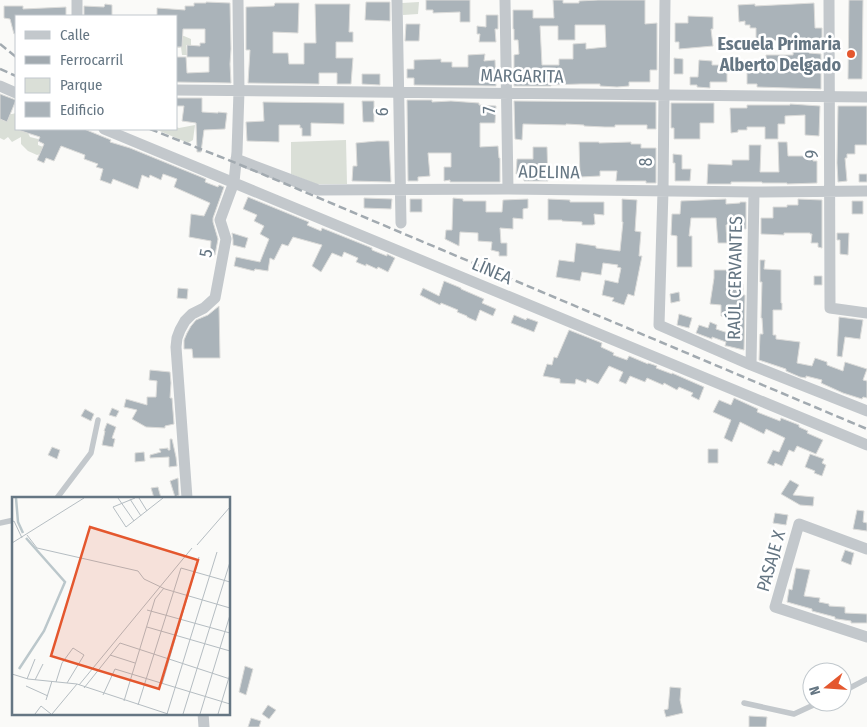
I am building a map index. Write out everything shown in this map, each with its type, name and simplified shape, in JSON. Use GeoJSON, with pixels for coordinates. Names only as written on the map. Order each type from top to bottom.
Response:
{"type":"FeatureCollection","features":[{"type":"Feature","properties":{"kind":"street"},"geometry":{"type":"LineString","coordinates":[[77,0],[77,15]]}},
{"type":"Feature","properties":{"kind":"street","name":"5"},"geometry":{"type":"LineString","coordinates":[[188,497],[176,347],[180,330],[186,321],[192,314],[204,308],[215,298],[226,238],[220,216],[234,182],[236,159],[239,91],[238,0]]}},
{"type":"Feature","properties":{"kind":"street","name":"6"},"geometry":{"type":"LineString","coordinates":[[397,0],[401,223]]}},
{"type":"Feature","properties":{"kind":"street","name":"7"},"geometry":{"type":"LineString","coordinates":[[505,0],[508,189]]}},
{"type":"Feature","properties":{"kind":"street","name":"8"},"geometry":{"type":"LineString","coordinates":[[665,0],[663,191],[659,325],[751,365]]}},
{"type":"Feature","properties":{"kind":"street","name":"9"},"geometry":{"type":"LineString","coordinates":[[829,0],[830,308],[867,313]]}},
{"type":"Feature","properties":{"kind":"street"},"geometry":{"type":"LineString","coordinates":[[0,86],[15,93]]}},
{"type":"Feature","properties":{"kind":"street","name":"MARGARITA"},"geometry":{"type":"LineString","coordinates":[[178,90],[867,97]]}},
{"type":"Feature","properties":{"kind":"street","name":"LÍNEA"},"geometry":{"type":"LineString","coordinates":[[106,130],[867,445]]}},
{"type":"Feature","properties":{"kind":"street","name":"ADELINA"},"geometry":{"type":"LineString","coordinates":[[236,159],[318,190],[867,191]]}},
{"type":"Feature","properties":{"kind":"street","name":"RAÚL CERVANTES"},"geometry":{"type":"LineString","coordinates":[[751,365],[754,192]]}},
{"type":"Feature","properties":{"kind":"street"},"geometry":{"type":"LineString","coordinates":[[751,365],[867,411]]}},
{"type":"Feature","properties":{"kind":"street","name":"PASAJE X"},"geometry":{"type":"LineString","coordinates":[[867,549],[799,524],[775,607],[867,637]]}},
{"type":"Feature","properties":{"kind":"street"},"geometry":{"type":"LineString","coordinates":[[203,714],[204,727]]}},
{"type":"Feature","properties":{"kind":"lane"},"geometry":{"type":"LineString","coordinates":[[58,497],[91,453],[98,420]]}},
{"type":"Feature","properties":{"kind":"lane"},"geometry":{"type":"LineString","coordinates":[[852,687],[867,679]]}},
{"type":"Feature","properties":{"kind":"lane"},"geometry":{"type":"LineString","coordinates":[[744,703],[794,714],[802,710]]}},
{"type":"Feature","properties":{"kind":"green space"},"geometry":{"type":"Polygon","coordinates":[[[419,2],[418,14],[403,15],[402,3],[419,2]]]}},
{"type":"Feature","properties":{"kind":"green space"},"geometry":{"type":"Polygon","coordinates":[[[178,35],[191,39],[191,45],[186,45],[187,55],[182,55],[181,47],[179,48],[178,35]]]}},
{"type":"Feature","properties":{"kind":"green space"},"geometry":{"type":"Polygon","coordinates":[[[15,113],[15,130],[26,130],[30,137],[38,139],[38,145],[49,152],[37,155],[28,151],[21,144],[21,137],[12,142],[8,137],[4,140],[0,138],[0,115],[15,113]]]}},
{"type":"Feature","properties":{"kind":"green space"},"geometry":{"type":"Polygon","coordinates":[[[195,125],[193,140],[188,143],[157,130],[178,130],[179,128],[195,125]]]}},
{"type":"Feature","properties":{"kind":"green space"},"geometry":{"type":"Polygon","coordinates":[[[346,140],[347,184],[316,184],[291,174],[291,142],[346,140]]]}},
{"type":"Feature","properties":{"kind":"building"},"geometry":{"type":"Polygon","coordinates":[[[426,0],[470,0],[470,22],[460,22],[460,12],[433,13],[433,10],[426,10],[426,0]]]}},
{"type":"Feature","properties":{"kind":"building"},"geometry":{"type":"Polygon","coordinates":[[[553,0],[563,0],[563,3],[579,3],[579,1],[598,0],[645,0],[645,24],[657,23],[657,70],[650,70],[650,82],[629,82],[629,86],[580,84],[514,86],[514,55],[519,54],[518,40],[514,40],[513,10],[533,10],[533,18],[554,18],[553,0]],[[575,25],[575,40],[558,40],[558,26],[540,26],[542,65],[559,65],[559,59],[573,59],[573,44],[586,43],[586,49],[606,47],[605,25],[575,25]]]}},
{"type":"Feature","properties":{"kind":"building"},"geometry":{"type":"Polygon","coordinates":[[[849,0],[863,0],[862,79],[848,79],[849,0]]]}},
{"type":"Feature","properties":{"kind":"building"},"geometry":{"type":"Polygon","coordinates":[[[366,2],[390,2],[390,21],[365,20],[366,2]]]}},
{"type":"Feature","properties":{"kind":"building"},"geometry":{"type":"Polygon","coordinates":[[[194,3],[230,3],[231,83],[178,82],[178,57],[186,57],[187,73],[209,72],[209,57],[187,57],[187,45],[200,46],[200,43],[205,43],[205,29],[183,29],[182,47],[178,47],[178,15],[157,15],[157,8],[185,10],[185,6],[194,6],[194,3]]]}},
{"type":"Feature","properties":{"kind":"building"},"geometry":{"type":"Polygon","coordinates":[[[275,3],[299,3],[298,33],[273,32],[273,53],[288,53],[289,64],[304,64],[304,43],[316,43],[315,4],[350,4],[349,32],[353,32],[353,42],[336,42],[336,58],[353,58],[351,84],[337,84],[337,73],[319,73],[319,84],[248,83],[250,50],[246,50],[246,7],[274,6],[275,3]]]}},
{"type":"Feature","properties":{"kind":"building"},"geometry":{"type":"Polygon","coordinates":[[[814,3],[815,28],[822,28],[822,40],[810,39],[809,53],[821,54],[821,89],[757,87],[757,84],[747,84],[747,68],[757,68],[758,62],[766,62],[766,55],[793,55],[794,41],[764,40],[764,48],[756,48],[756,28],[750,28],[750,25],[745,25],[745,21],[739,22],[738,5],[814,3]]]}},
{"type":"Feature","properties":{"kind":"building"},"geometry":{"type":"Polygon","coordinates":[[[105,4],[112,5],[112,15],[84,15],[84,6],[104,7],[105,4]]]}},
{"type":"Feature","properties":{"kind":"building"},"geometry":{"type":"Polygon","coordinates":[[[4,6],[23,6],[23,9],[66,7],[66,15],[15,15],[14,34],[10,19],[4,18],[4,6]]]}},
{"type":"Feature","properties":{"kind":"building"},"geometry":{"type":"Polygon","coordinates":[[[486,15],[498,15],[498,29],[495,29],[496,42],[479,42],[480,34],[477,34],[477,26],[486,27],[486,15]]]}},
{"type":"Feature","properties":{"kind":"building"},"geometry":{"type":"Polygon","coordinates":[[[688,16],[713,17],[713,29],[711,29],[713,46],[679,49],[679,42],[675,42],[675,23],[688,23],[688,16]]]}},
{"type":"Feature","properties":{"kind":"building"},"geometry":{"type":"Polygon","coordinates":[[[406,24],[420,24],[419,41],[405,41],[406,24]]]}},
{"type":"Feature","properties":{"kind":"building"},"geometry":{"type":"Polygon","coordinates":[[[485,54],[484,61],[495,60],[496,86],[414,85],[414,78],[407,78],[407,69],[414,69],[414,60],[441,59],[441,62],[452,62],[452,67],[468,67],[468,55],[485,54]]]}},
{"type":"Feature","properties":{"kind":"building"},"geometry":{"type":"Polygon","coordinates":[[[674,58],[683,59],[683,74],[674,74],[674,58]]]}},
{"type":"Feature","properties":{"kind":"building"},"geometry":{"type":"Polygon","coordinates":[[[699,60],[712,61],[712,65],[727,65],[727,82],[710,82],[710,88],[690,85],[690,77],[698,77],[699,60]]]}},
{"type":"Feature","properties":{"kind":"building"},"geometry":{"type":"Polygon","coordinates":[[[362,74],[380,74],[380,85],[362,84],[362,74]]]}},
{"type":"Feature","properties":{"kind":"building"},"geometry":{"type":"Polygon","coordinates":[[[0,94],[15,100],[15,102],[7,122],[0,119],[0,94]]]}},
{"type":"Feature","properties":{"kind":"building"},"geometry":{"type":"Polygon","coordinates":[[[178,98],[202,98],[202,112],[227,113],[225,129],[204,130],[201,152],[197,152],[196,123],[182,121],[184,106],[178,106],[178,98]]]}},
{"type":"Feature","properties":{"kind":"building"},"geometry":{"type":"Polygon","coordinates":[[[407,100],[451,101],[496,106],[495,123],[480,123],[480,147],[498,146],[500,182],[444,181],[444,167],[451,167],[451,153],[428,153],[430,176],[418,177],[418,181],[408,181],[407,100]]]}},
{"type":"Feature","properties":{"kind":"building"},"geometry":{"type":"Polygon","coordinates":[[[362,101],[374,101],[374,122],[363,122],[362,101]]]}},
{"type":"Feature","properties":{"kind":"building"},"geometry":{"type":"Polygon","coordinates":[[[514,101],[656,102],[656,129],[647,129],[647,125],[615,125],[615,127],[605,127],[566,124],[523,124],[522,140],[515,139],[514,101]]]}},
{"type":"Feature","properties":{"kind":"building"},"geometry":{"type":"Polygon","coordinates":[[[263,102],[344,103],[344,124],[311,123],[311,136],[302,136],[300,125],[279,125],[279,142],[247,141],[246,122],[264,121],[263,102]]]}},
{"type":"Feature","properties":{"kind":"building"},"geometry":{"type":"Polygon","coordinates":[[[671,103],[714,103],[714,123],[700,123],[700,139],[674,139],[674,128],[671,128],[671,103]]]}},
{"type":"Feature","properties":{"kind":"building"},"geometry":{"type":"Polygon","coordinates":[[[790,104],[820,106],[819,136],[805,135],[805,115],[785,116],[785,124],[778,124],[778,139],[765,139],[765,127],[747,127],[747,130],[738,130],[738,132],[731,133],[730,108],[747,108],[747,105],[790,104]]]}},
{"type":"Feature","properties":{"kind":"building"},"geometry":{"type":"Polygon","coordinates":[[[838,106],[867,106],[867,145],[855,145],[855,154],[847,154],[847,158],[845,158],[847,181],[838,182],[837,163],[838,106]]]}},
{"type":"Feature","properties":{"kind":"building"},"geometry":{"type":"Polygon","coordinates":[[[18,130],[86,130],[111,140],[110,142],[130,148],[206,179],[205,182],[218,187],[219,185],[224,187],[213,218],[218,239],[215,255],[210,255],[211,241],[189,237],[191,214],[204,216],[210,203],[174,187],[177,179],[163,174],[161,180],[150,175],[149,178],[142,175],[138,189],[113,179],[111,184],[100,180],[103,169],[96,167],[98,164],[84,159],[85,155],[61,146],[54,161],[46,158],[44,163],[37,160],[44,144],[38,141],[40,137],[18,130]]]}},
{"type":"Feature","properties":{"kind":"building"},"geometry":{"type":"Polygon","coordinates":[[[389,141],[391,182],[352,181],[353,166],[357,166],[356,143],[389,141]]]}},
{"type":"Feature","properties":{"kind":"building"},"geometry":{"type":"Polygon","coordinates":[[[579,142],[631,142],[631,144],[641,144],[641,148],[656,148],[656,183],[616,181],[617,171],[600,171],[600,176],[580,177],[579,142]]]}},
{"type":"Feature","properties":{"kind":"building"},"geometry":{"type":"Polygon","coordinates":[[[778,142],[787,142],[788,156],[804,156],[804,152],[813,152],[813,161],[817,161],[817,183],[731,182],[731,184],[707,184],[708,164],[732,165],[732,160],[749,160],[749,145],[761,145],[760,172],[779,172],[778,142]]]}},
{"type":"Feature","properties":{"kind":"building"},"geometry":{"type":"Polygon","coordinates":[[[533,147],[547,147],[548,181],[524,181],[524,174],[516,174],[517,159],[533,159],[533,147]]]}},
{"type":"Feature","properties":{"kind":"building"},"geometry":{"type":"Polygon","coordinates":[[[673,154],[682,155],[682,169],[691,169],[690,181],[675,181],[673,154]]]}},
{"type":"Feature","properties":{"kind":"building"},"geometry":{"type":"Polygon","coordinates":[[[859,174],[867,174],[867,182],[859,182],[859,174]]]}},
{"type":"Feature","properties":{"kind":"building"},"geometry":{"type":"Polygon","coordinates":[[[248,197],[309,222],[307,225],[321,231],[322,228],[395,258],[388,272],[378,267],[377,269],[356,262],[358,258],[344,252],[342,257],[332,253],[321,272],[312,266],[322,245],[293,237],[288,246],[282,244],[274,260],[270,258],[268,271],[255,269],[254,271],[234,266],[236,257],[260,262],[269,239],[260,234],[264,226],[254,221],[257,215],[243,209],[248,197]]]}},
{"type":"Feature","properties":{"kind":"building"},"geometry":{"type":"Polygon","coordinates":[[[364,198],[392,199],[391,209],[364,208],[364,198]]]}},
{"type":"Feature","properties":{"kind":"building"},"geometry":{"type":"Polygon","coordinates":[[[453,198],[463,199],[463,201],[486,201],[486,212],[502,212],[503,200],[528,199],[528,208],[523,209],[523,219],[513,218],[513,229],[500,228],[501,243],[507,243],[507,256],[499,256],[499,252],[491,250],[492,242],[478,241],[478,233],[460,232],[459,246],[445,239],[446,230],[452,230],[453,198]]]}},
{"type":"Feature","properties":{"kind":"building"},"geometry":{"type":"Polygon","coordinates":[[[410,199],[422,199],[422,212],[410,212],[410,199]]]}},
{"type":"Feature","properties":{"kind":"building"},"geometry":{"type":"Polygon","coordinates":[[[548,199],[570,200],[570,202],[604,202],[604,215],[594,214],[595,224],[593,225],[582,225],[582,222],[548,220],[548,199]]]}},
{"type":"Feature","properties":{"kind":"building"},"geometry":{"type":"Polygon","coordinates":[[[622,199],[637,200],[635,231],[641,232],[639,256],[642,256],[634,296],[628,294],[624,305],[612,301],[614,298],[602,295],[605,280],[618,283],[621,268],[617,267],[618,265],[603,263],[601,275],[582,272],[580,281],[556,277],[559,260],[574,262],[576,243],[620,251],[623,222],[622,199]]]}},
{"type":"Feature","properties":{"kind":"building"},"geometry":{"type":"Polygon","coordinates":[[[726,199],[726,204],[746,202],[746,229],[740,229],[740,224],[726,225],[727,243],[718,243],[716,218],[691,218],[689,236],[692,236],[692,267],[677,267],[677,236],[671,235],[672,214],[680,214],[681,201],[726,199]]]}},
{"type":"Feature","properties":{"kind":"building"},"geometry":{"type":"Polygon","coordinates":[[[798,199],[822,200],[822,248],[818,247],[818,243],[811,243],[812,234],[810,233],[761,234],[761,218],[773,218],[773,207],[798,205],[798,199]]]}},
{"type":"Feature","properties":{"kind":"building"},"geometry":{"type":"Polygon","coordinates":[[[852,201],[863,201],[863,214],[852,214],[852,201]]]}},
{"type":"Feature","properties":{"kind":"building"},"geometry":{"type":"Polygon","coordinates":[[[232,233],[248,238],[245,248],[233,245],[232,233]]]}},
{"type":"Feature","properties":{"kind":"building"},"geometry":{"type":"Polygon","coordinates":[[[837,233],[849,233],[848,255],[840,254],[840,240],[837,240],[837,233]]]}},
{"type":"Feature","properties":{"kind":"building"},"geometry":{"type":"Polygon","coordinates":[[[760,260],[765,260],[764,269],[781,270],[782,310],[773,310],[773,335],[776,335],[776,339],[800,342],[797,363],[812,366],[815,358],[843,371],[845,362],[867,369],[863,380],[867,381],[867,398],[863,397],[862,399],[843,393],[821,383],[822,380],[806,376],[806,378],[800,377],[786,371],[786,369],[759,360],[760,334],[763,334],[760,260]]]}},
{"type":"Feature","properties":{"kind":"building"},"geometry":{"type":"Polygon","coordinates":[[[714,270],[728,270],[728,284],[743,284],[743,295],[745,295],[744,350],[725,346],[726,342],[696,333],[699,325],[708,328],[710,322],[717,325],[716,329],[731,334],[733,317],[721,316],[721,305],[710,304],[714,270]]]}},
{"type":"Feature","properties":{"kind":"building"},"geometry":{"type":"Polygon","coordinates":[[[814,276],[822,276],[822,285],[814,285],[814,276]]]}},
{"type":"Feature","properties":{"kind":"building"},"geometry":{"type":"Polygon","coordinates":[[[444,281],[484,299],[482,303],[496,309],[493,316],[480,310],[476,321],[457,312],[458,310],[441,303],[440,305],[420,295],[423,288],[439,296],[444,281]]]}},
{"type":"Feature","properties":{"kind":"building"},"geometry":{"type":"Polygon","coordinates":[[[178,288],[188,289],[187,299],[177,298],[178,288]]]}},
{"type":"Feature","properties":{"kind":"building"},"geometry":{"type":"Polygon","coordinates":[[[679,292],[680,301],[671,303],[670,294],[679,292]]]}},
{"type":"Feature","properties":{"kind":"building"},"geometry":{"type":"Polygon","coordinates":[[[219,306],[220,358],[193,358],[192,349],[184,349],[184,340],[187,333],[196,320],[208,315],[219,306]]]}},
{"type":"Feature","properties":{"kind":"building"},"geometry":{"type":"Polygon","coordinates":[[[679,314],[692,318],[689,328],[677,325],[679,314]]]}},
{"type":"Feature","properties":{"kind":"building"},"geometry":{"type":"Polygon","coordinates":[[[514,315],[538,322],[534,332],[511,323],[514,315]]]}},
{"type":"Feature","properties":{"kind":"building"},"geometry":{"type":"Polygon","coordinates":[[[839,317],[863,320],[860,339],[845,337],[842,357],[837,356],[839,317]]]}},
{"type":"Feature","properties":{"kind":"building"},"geometry":{"type":"Polygon","coordinates":[[[569,330],[602,343],[601,347],[614,353],[613,355],[627,360],[629,356],[704,387],[699,400],[691,396],[693,393],[679,387],[677,390],[664,383],[663,385],[647,378],[645,382],[630,376],[626,384],[619,381],[623,372],[609,366],[598,384],[587,379],[586,383],[576,379],[575,384],[560,383],[560,379],[543,376],[547,364],[552,365],[554,357],[557,358],[569,330]]]}},
{"type":"Feature","properties":{"kind":"building"},"geometry":{"type":"Polygon","coordinates":[[[150,370],[170,372],[170,398],[172,398],[174,424],[165,426],[165,428],[146,427],[132,419],[137,410],[124,407],[126,399],[147,405],[147,397],[156,397],[157,381],[149,380],[150,370]]]}},
{"type":"Feature","properties":{"kind":"building"},"geometry":{"type":"Polygon","coordinates":[[[734,398],[758,409],[757,412],[780,421],[781,418],[799,425],[799,427],[808,431],[807,433],[823,440],[816,454],[797,446],[794,452],[789,450],[782,466],[775,463],[774,466],[767,463],[773,450],[779,452],[785,438],[766,429],[764,434],[740,422],[732,442],[724,438],[731,420],[713,412],[719,400],[731,405],[734,398]]]}},
{"type":"Feature","properties":{"kind":"building"},"geometry":{"type":"Polygon","coordinates":[[[112,408],[119,411],[116,417],[109,415],[112,408]]]}},
{"type":"Feature","properties":{"kind":"building"},"geometry":{"type":"Polygon","coordinates":[[[85,409],[94,414],[91,421],[81,416],[85,409]]]}},
{"type":"Feature","properties":{"kind":"building"},"geometry":{"type":"Polygon","coordinates":[[[107,423],[116,427],[112,438],[115,439],[113,447],[102,445],[107,423]]]}},
{"type":"Feature","properties":{"kind":"building"},"geometry":{"type":"Polygon","coordinates":[[[170,439],[172,439],[177,466],[169,467],[169,457],[150,458],[150,455],[161,452],[159,449],[168,448],[170,450],[170,439]]]}},
{"type":"Feature","properties":{"kind":"building"},"geometry":{"type":"Polygon","coordinates":[[[52,447],[60,450],[57,459],[48,455],[52,447]]]}},
{"type":"Feature","properties":{"kind":"building"},"geometry":{"type":"Polygon","coordinates":[[[708,449],[718,449],[718,463],[708,463],[708,449]]]}},
{"type":"Feature","properties":{"kind":"building"},"geometry":{"type":"Polygon","coordinates":[[[144,452],[145,461],[135,462],[135,453],[144,452]]]}},
{"type":"Feature","properties":{"kind":"building"},"geometry":{"type":"Polygon","coordinates":[[[810,454],[824,459],[822,463],[826,465],[822,476],[805,467],[810,454]]]}},
{"type":"Feature","properties":{"kind":"building"},"geometry":{"type":"Polygon","coordinates":[[[178,478],[179,495],[175,497],[170,481],[178,478]]]}},
{"type":"Feature","properties":{"kind":"building"},"geometry":{"type":"Polygon","coordinates":[[[790,480],[799,485],[793,495],[814,497],[813,506],[800,505],[781,494],[790,480]]]}},
{"type":"Feature","properties":{"kind":"building"},"geometry":{"type":"Polygon","coordinates":[[[158,487],[161,497],[154,497],[151,488],[158,487]]]}},
{"type":"Feature","properties":{"kind":"building"},"geometry":{"type":"Polygon","coordinates":[[[857,510],[864,511],[863,522],[867,523],[867,531],[853,529],[857,510]]]}},
{"type":"Feature","properties":{"kind":"building"},"geometry":{"type":"Polygon","coordinates":[[[775,513],[788,515],[786,525],[773,523],[775,513]]]}},
{"type":"Feature","properties":{"kind":"building"},"geometry":{"type":"Polygon","coordinates":[[[845,550],[854,553],[851,565],[841,561],[845,550]]]}},
{"type":"Feature","properties":{"kind":"building"},"geometry":{"type":"Polygon","coordinates":[[[796,568],[810,570],[804,596],[820,598],[819,602],[829,604],[829,606],[845,607],[845,613],[867,614],[867,623],[851,623],[851,621],[835,619],[835,617],[787,602],[789,589],[792,590],[796,568]]]}},
{"type":"Feature","properties":{"kind":"building"},"geometry":{"type":"Polygon","coordinates":[[[245,666],[253,669],[246,695],[239,692],[245,666]]]}},
{"type":"Feature","properties":{"kind":"building"},"geometry":{"type":"Polygon","coordinates":[[[670,687],[681,688],[680,700],[683,713],[666,717],[664,710],[668,709],[670,687]]]}},
{"type":"Feature","properties":{"kind":"building"},"geometry":{"type":"Polygon","coordinates":[[[268,705],[276,710],[269,719],[262,714],[268,705]]]}},
{"type":"Feature","properties":{"kind":"building"},"geometry":{"type":"Polygon","coordinates":[[[749,716],[767,717],[766,727],[749,727],[749,716]]]}},
{"type":"Feature","properties":{"kind":"building"},"geometry":{"type":"Polygon","coordinates":[[[251,718],[261,721],[259,727],[248,727],[251,718]]]}},
{"type":"Feature","properties":{"kind":"railway"},"geometry":{"type":"LineString","coordinates":[[0,44],[15,56]]}},
{"type":"Feature","properties":{"kind":"railway"},"geometry":{"type":"LineString","coordinates":[[0,69],[15,76]]}},
{"type":"Feature","properties":{"kind":"railway"},"geometry":{"type":"LineString","coordinates":[[153,130],[236,163],[867,429]]}},
{"type":"Feature","properties":{"kind":"place","name":"Escuela Primaria Alberto Delgado"},"geometry":{"type":"Point","coordinates":[851,54]}}]}
